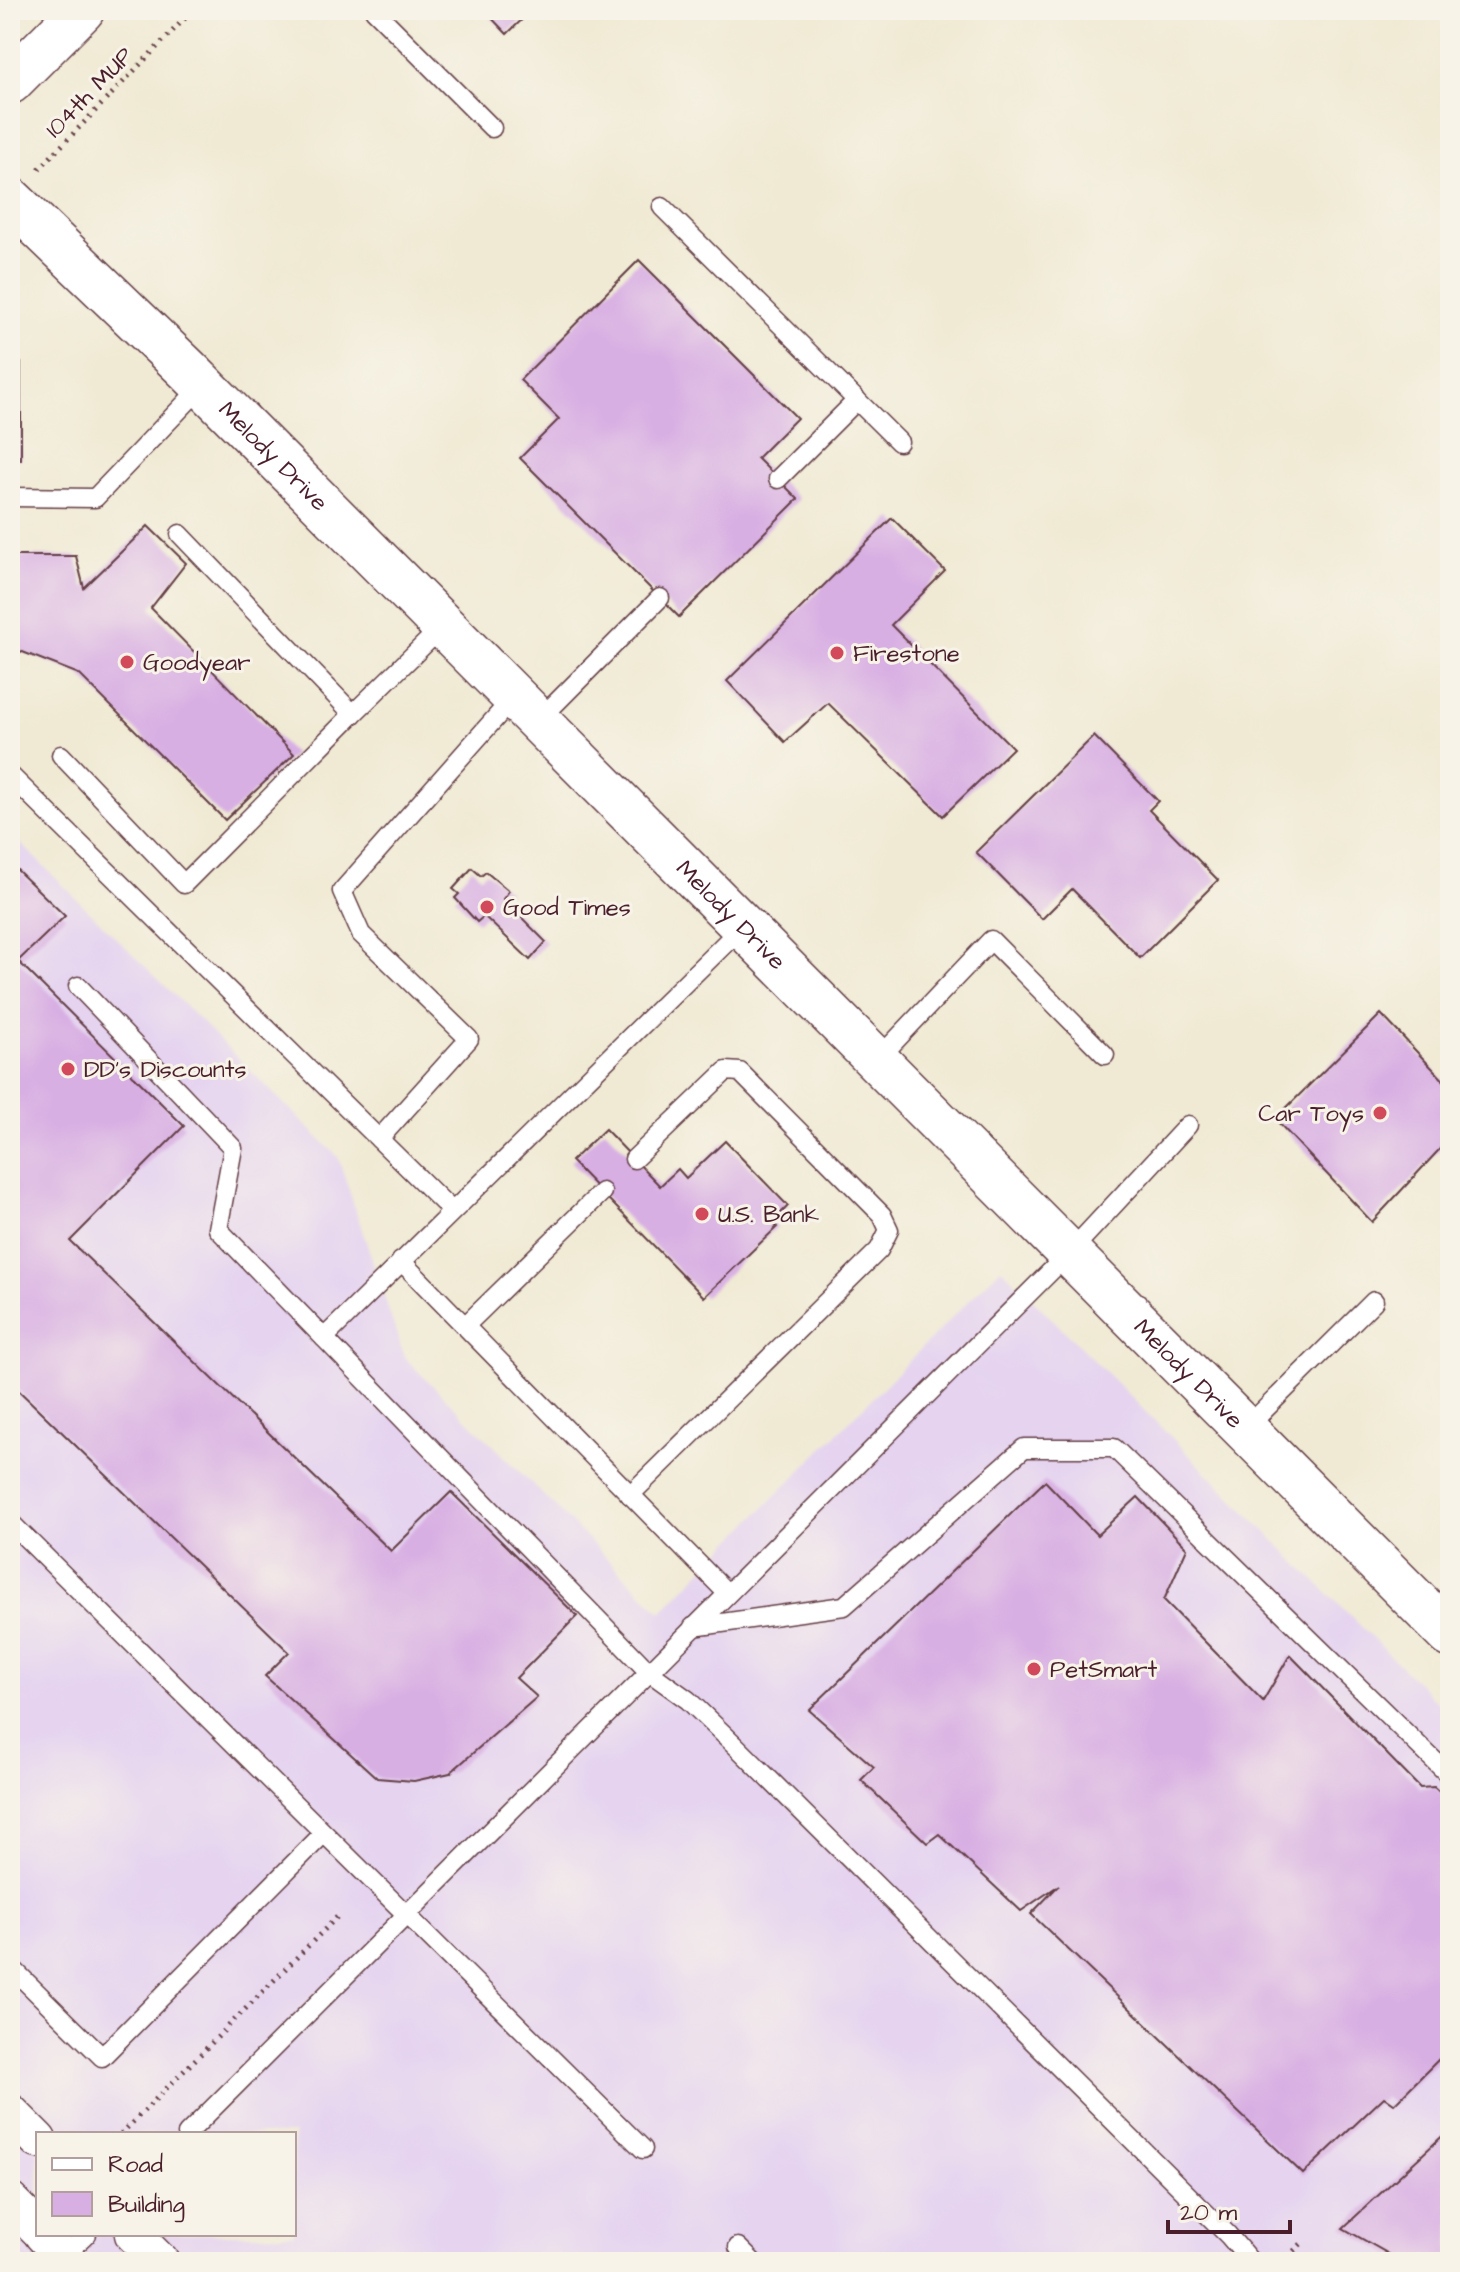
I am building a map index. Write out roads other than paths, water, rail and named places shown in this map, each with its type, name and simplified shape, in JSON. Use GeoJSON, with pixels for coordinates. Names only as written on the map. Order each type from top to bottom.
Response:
{"type":"FeatureCollection","features":[{"type":"Feature","properties":{"kind":"street"},"geometry":{"type":"LineString","coordinates":[[10,82],[82,10]]}},
{"type":"Feature","properties":{"kind":"street","name":"Melody Drive"},"geometry":{"type":"LineString","coordinates":[[21,187],[203,385],[1450,1635]]}},
{"type":"Feature","properties":{"kind":"street"},"geometry":{"type":"LineString","coordinates":[[10,2112],[36,2138]]}},
{"type":"Feature","properties":{"kind":"street"},"geometry":{"type":"LineString","coordinates":[[10,2201],[36,2227]]}},
{"type":"Feature","properties":{"kind":"street"},"geometry":{"type":"LineString","coordinates":[[135,2236],[161,2262]]}},
{"type":"Feature","properties":{"kind":"lane"},"geometry":{"type":"LineString","coordinates":[[374,10],[492,128]]}},
{"type":"Feature","properties":{"kind":"lane"},"geometry":{"type":"LineString","coordinates":[[662,207],[899,442]]}},
{"type":"Feature","properties":{"kind":"lane"},"geometry":{"type":"LineString","coordinates":[[10,497],[95,498],[203,385]]}},
{"type":"Feature","properties":{"kind":"lane"},"geometry":{"type":"LineString","coordinates":[[778,479],[857,400]]}},
{"type":"Feature","properties":{"kind":"lane"},"geometry":{"type":"LineString","coordinates":[[180,534],[353,714]]}},
{"type":"Feature","properties":{"kind":"lane"},"geometry":{"type":"LineString","coordinates":[[379,1139],[469,1039],[361,934],[342,891],[526,709],[660,598]]}},
{"type":"Feature","properties":{"kind":"lane"},"geometry":{"type":"LineString","coordinates":[[61,755],[184,884],[443,626]]}},
{"type":"Feature","properties":{"kind":"lane"},"geometry":{"type":"LineString","coordinates":[[10,775],[452,1211]]}},
{"type":"Feature","properties":{"kind":"lane"},"geometry":{"type":"LineString","coordinates":[[324,1338],[743,926]]}},
{"type":"Feature","properties":{"kind":"lane"},"geometry":{"type":"LineString","coordinates":[[877,1060],[991,940],[1105,1055]]}},
{"type":"Feature","properties":{"kind":"lane"},"geometry":{"type":"LineString","coordinates":[[78,986],[233,1148],[218,1229],[649,1672],[688,1700],[735,1745],[1070,2076],[1251,2262]]}},
{"type":"Feature","properties":{"kind":"lane"},"geometry":{"type":"LineString","coordinates":[[630,1495],[879,1250],[889,1230],[882,1215],[740,1072],[726,1071],[634,1159]]}},
{"type":"Feature","properties":{"kind":"lane"},"geometry":{"type":"LineString","coordinates":[[189,2132],[1069,1253],[1188,1125]]}},
{"type":"Feature","properties":{"kind":"lane"},"geometry":{"type":"LineString","coordinates":[[465,1326],[602,1192]]}},
{"type":"Feature","properties":{"kind":"lane"},"geometry":{"type":"LineString","coordinates":[[401,1261],[727,1593]]}},
{"type":"Feature","properties":{"kind":"lane"},"geometry":{"type":"LineString","coordinates":[[1245,1429],[1374,1301]]}},
{"type":"Feature","properties":{"kind":"lane"},"geometry":{"type":"LineString","coordinates":[[693,1627],[844,1606],[1024,1448],[1114,1448],[1450,1776]]}},
{"type":"Feature","properties":{"kind":"lane"},"geometry":{"type":"LineString","coordinates":[[10,1522],[643,2149]]}},
{"type":"Feature","properties":{"kind":"lane"},"geometry":{"type":"LineString","coordinates":[[10,1966],[102,2057],[323,1834]]}},
{"type":"Feature","properties":{"kind":"lane"},"geometry":{"type":"LineString","coordinates":[[738,2247],[753,2262]]}},
{"type":"Feature","properties":{"kind":"place","name":"Firestone"},"geometry":{"type":"Point","coordinates":[837,653]}},
{"type":"Feature","properties":{"kind":"place","name":"Goodyear"},"geometry":{"type":"Point","coordinates":[127,662]}},
{"type":"Feature","properties":{"kind":"place","name":"Good Times"},"geometry":{"type":"Point","coordinates":[487,907]}},
{"type":"Feature","properties":{"kind":"place","name":"DD's Discounts"},"geometry":{"type":"Point","coordinates":[68,1069]}},
{"type":"Feature","properties":{"kind":"place","name":"Car Toys"},"geometry":{"type":"Point","coordinates":[1380,1113]}},
{"type":"Feature","properties":{"kind":"place","name":"U.S. Bank"},"geometry":{"type":"Point","coordinates":[702,1214]}},
{"type":"Feature","properties":{"kind":"place","name":"PetSmart"},"geometry":{"type":"Point","coordinates":[1034,1669]}}]}
